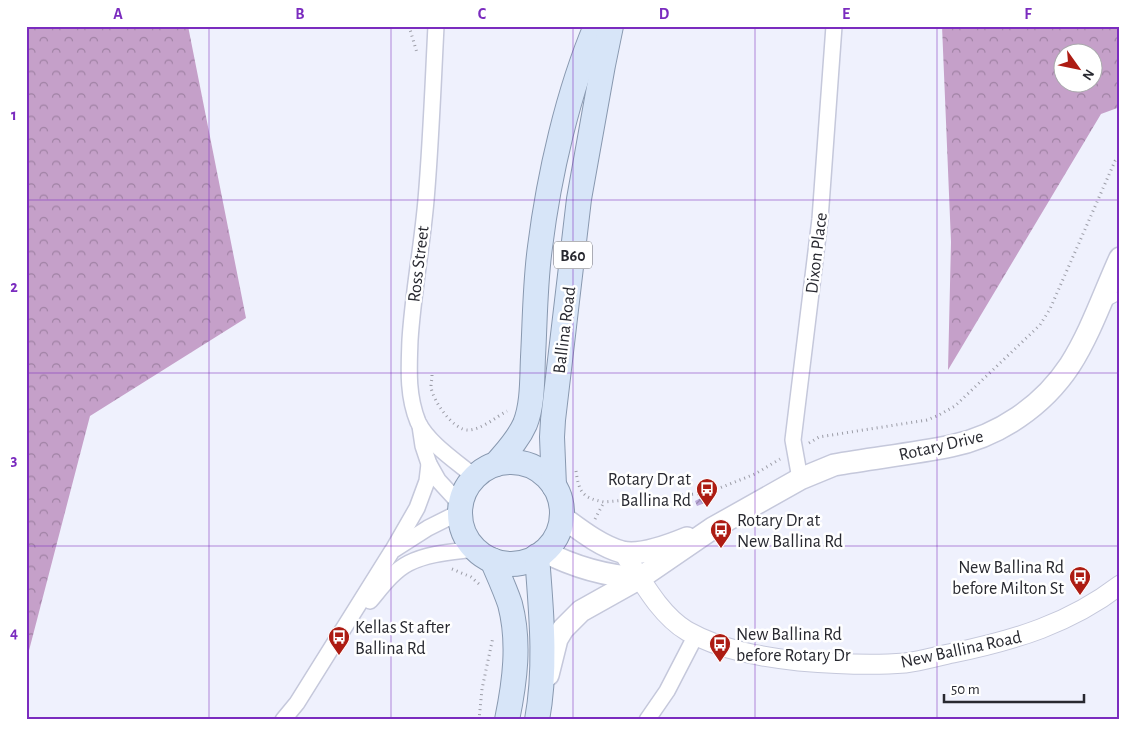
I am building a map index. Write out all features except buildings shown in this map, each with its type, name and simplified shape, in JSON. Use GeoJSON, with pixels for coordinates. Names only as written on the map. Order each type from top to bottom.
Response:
{"type":"FeatureCollection","features":[{"type":"Feature","properties":{"kind":"main road","name":"Ballina Road"},"geometry":{"type":"LineString","coordinates":[[496,464],[514,443],[525,424],[528,412],[532,378],[540,247],[555,162],[582,60],[596,26]]}},
{"type":"Feature","properties":{"kind":"main road","name":"Ballina Road"},"geometry":{"type":"LineString","coordinates":[[554,486],[552,437],[554,411],[578,199],[611,26]]}},
{"type":"Feature","properties":{"kind":"main road","name":"Rotary Drive"},"geometry":{"type":"LineString","coordinates":[[538,712],[555,646],[563,629],[582,610],[640,578],[713,528],[800,479],[834,465],[952,446],[990,434],[1023,414],[1050,391],[1071,364],[1120,258]]}},
{"type":"Feature","properties":{"kind":"main road"},"geometry":{"type":"LineString","coordinates":[[496,464],[513,462],[530,465],[544,474],[554,486]]}},
{"type":"Feature","properties":{"kind":"main road","name":"B60"},"geometry":{"type":"LineString","coordinates":[[460,508],[465,489],[481,471],[496,464]]}},
{"type":"Feature","properties":{"kind":"main road","name":"B60"},"geometry":{"type":"LineString","coordinates":[[540,554],[556,536],[561,516],[560,501],[554,486]]}},
{"type":"Feature","properties":{"kind":"main road"},"geometry":{"type":"LineString","coordinates":[[460,508],[460,520],[465,536],[483,555],[510,603],[516,643],[515,671],[507,720]]}},
{"type":"Feature","properties":{"kind":"main road","name":"Rotary Drive"},"geometry":{"type":"LineString","coordinates":[[561,516],[601,542],[623,552],[650,550],[713,528]]}},
{"type":"Feature","properties":{"kind":"main road"},"geometry":{"type":"LineString","coordinates":[[483,555],[500,563],[516,563],[532,559],[540,554],[589,570],[640,578]]}},
{"type":"Feature","properties":{"kind":"main road"},"geometry":{"type":"LineString","coordinates":[[538,712],[543,628],[540,554]]}},
{"type":"Feature","properties":{"kind":"street","name":"Ross Street"},"geometry":{"type":"LineString","coordinates":[[436,26],[426,201],[412,308],[408,370],[410,395],[419,424],[440,448],[475,477]]}},
{"type":"Feature","properties":{"kind":"street","name":"Dixon Place"},"geometry":{"type":"LineString","coordinates":[[800,479],[793,440],[820,219],[834,26]]}},
{"type":"Feature","properties":{"kind":"street"},"geometry":{"type":"LineString","coordinates":[[392,552],[460,508],[438,480],[429,464],[419,424]]}},
{"type":"Feature","properties":{"kind":"street"},"geometry":{"type":"LineString","coordinates":[[283,720],[297,703],[392,552],[423,495],[429,464]]}},
{"type":"Feature","properties":{"kind":"street","name":"New Ballina Road"},"geometry":{"type":"LineString","coordinates":[[623,552],[658,603],[685,630],[718,645],[779,659],[849,664],[907,663],[1031,634],[1071,617],[1100,600],[1120,585]]}},
{"type":"Feature","properties":{"kind":"street"},"geometry":{"type":"LineString","coordinates":[[339,636],[384,584],[408,564],[431,556],[483,555]]}},
{"type":"Feature","properties":{"kind":"street"},"geometry":{"type":"LineString","coordinates":[[647,720],[667,691],[696,635]]}},
{"type":"Feature","properties":{"kind":"lane"},"geometry":{"type":"LineString","coordinates":[[1099,306],[1120,295]]}},
{"type":"Feature","properties":{"kind":"path"},"geometry":{"type":"LineString","coordinates":[[810,442],[819,437],[926,420],[940,415],[955,406],[1040,325],[1050,309],[1115,161],[1120,156]]}},
{"type":"Feature","properties":{"kind":"path"},"geometry":{"type":"LineString","coordinates":[[432,375],[431,388],[440,406],[449,419],[461,428],[468,430],[477,428],[511,408]]}},
{"type":"Feature","properties":{"kind":"path"},"geometry":{"type":"LineString","coordinates":[[575,466],[578,484],[582,493],[589,499],[604,502],[707,493],[755,474]]}},
{"type":"Feature","properties":{"kind":"path"},"geometry":{"type":"LineString","coordinates":[[591,525],[604,502]]}},
{"type":"Feature","properties":{"kind":"path"},"geometry":{"type":"LineString","coordinates":[[444,566],[471,577],[484,591]]}},
{"type":"Feature","properties":{"kind":"path"},"geometry":{"type":"LineString","coordinates":[[479,720],[482,689],[490,646],[495,631]]}},
{"type":"Feature","properties":{"kind":"green space"},"geometry":{"type":"Polygon","coordinates":[[[26,26],[188,26],[246,318],[90,416],[26,662],[26,26]]]}},
{"type":"Feature","properties":{"kind":"green space"},"geometry":{"type":"Polygon","coordinates":[[[942,26],[1120,26],[1120,107],[1101,114],[948,370],[951,242],[942,26]]]}},
{"type":"Feature","properties":{"kind":"place","name":"Rotary Dr at Ballina Rd"},"geometry":{"type":"Point","coordinates":[707,508]}},
{"type":"Feature","properties":{"kind":"place","name":"Rotary Dr at New Ballina Rd"},"geometry":{"type":"Point","coordinates":[721,549]}},
{"type":"Feature","properties":{"kind":"place","name":"New Ballina Rd before Milton St"},"geometry":{"type":"Point","coordinates":[1080,596]}},
{"type":"Feature","properties":{"kind":"place","name":"Kellas St after Ballina Rd"},"geometry":{"type":"Point","coordinates":[339,656]}},
{"type":"Feature","properties":{"kind":"place","name":"New Ballina Rd before Rotary Dr"},"geometry":{"type":"Point","coordinates":[720,663]}}]}
